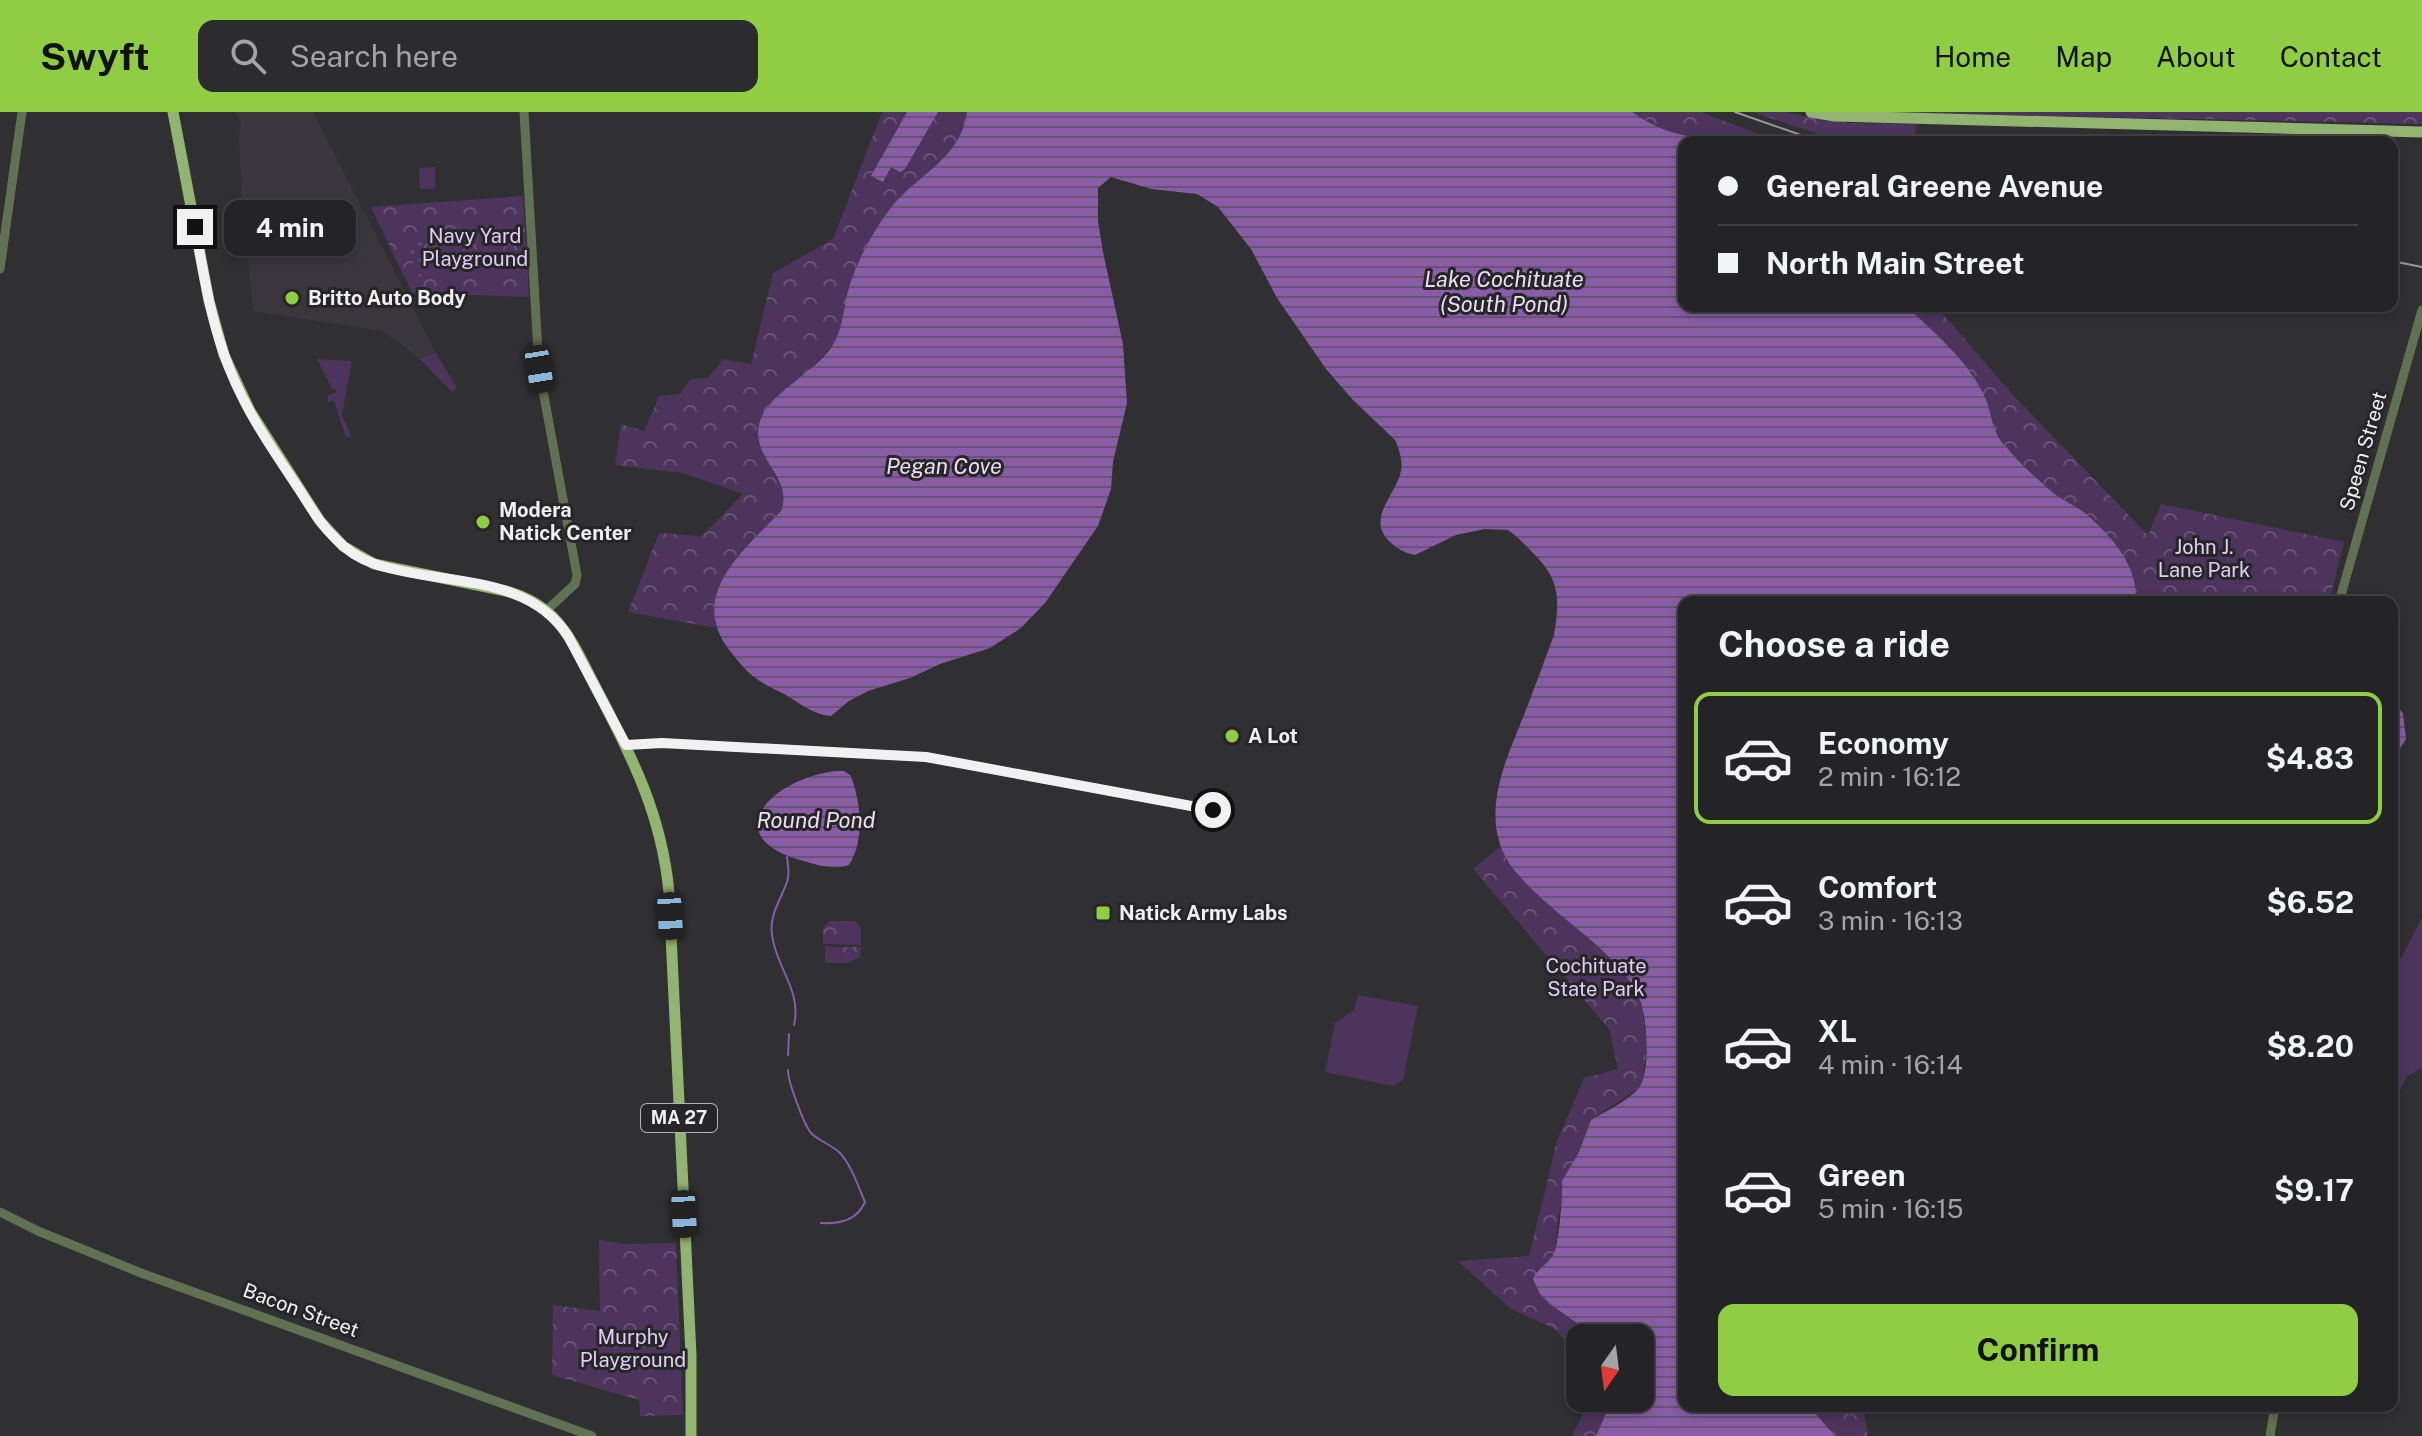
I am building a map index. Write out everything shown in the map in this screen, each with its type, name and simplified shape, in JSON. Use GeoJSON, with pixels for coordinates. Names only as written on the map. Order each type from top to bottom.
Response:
{"type":"FeatureCollection","features":[{"type":"Feature","properties":{"kind":"main road","name":"MA 27"},"geometry":{"type":"LineString","coordinates":[[173,112],[209,301],[224,355],[250,411],[327,530],[350,551],[374,564],[506,591],[527,598],[546,611],[568,636],[638,770],[657,822],[669,893],[691,1364],[691,1436]]}},
{"type":"Feature","properties":{"kind":"main road"},"geometry":{"type":"LineString","coordinates":[[1815,113],[2422,132]]}},
{"type":"Feature","properties":{"kind":"street"},"geometry":{"type":"LineString","coordinates":[[0,269],[22,112]]}},
{"type":"Feature","properties":{"kind":"street"},"geometry":{"type":"LineString","coordinates":[[524,112],[539,369],[575,562],[575,584],[546,611]]}},
{"type":"Feature","properties":{"kind":"street","name":"Speen Street"},"geometry":{"type":"LineString","coordinates":[[2341,596],[2422,310]]}},
{"type":"Feature","properties":{"kind":"street"},"geometry":{"type":"LineString","coordinates":[[626,745],[662,743],[926,757],[1227,813]]}},
{"type":"Feature","properties":{"kind":"street","name":"Bacon Street"},"geometry":{"type":"LineString","coordinates":[[0,1212],[46,1235],[141,1273],[592,1436]]}},
{"type":"Feature","properties":{"kind":"street"},"geometry":{"type":"LineString","coordinates":[[2270,1436],[2274,1412]]}},
{"type":"Feature","properties":{"kind":"shaded area"},"geometry":{"type":"Polygon","coordinates":[[[235,112],[313,112],[436,353],[420,359],[383,331],[253,311],[242,197],[241,122],[235,112]]]}},
{"type":"Feature","properties":{"kind":"green space"},"geometry":{"type":"Polygon","coordinates":[[[882,112],[967,112],[963,130],[945,159],[891,208],[868,244],[849,287],[841,328],[834,344],[801,379],[773,471],[783,492],[782,509],[728,571],[717,597],[716,628],[628,612],[659,533],[702,536],[743,494],[682,473],[615,465],[621,424],[644,431],[659,396],[680,394],[691,379],[708,378],[723,359],[751,364],[773,273],[833,239],[882,112]]]}},
{"type":"Feature","properties":{"kind":"green space"},"geometry":{"type":"Polygon","coordinates":[[[1632,112],[1701,112],[1764,136],[1690,136],[1649,122],[1632,112]]]}},
{"type":"Feature","properties":{"kind":"green space"},"geometry":{"type":"Polygon","coordinates":[[[1752,112],[1783,112],[1846,123],[1917,124],[1914,136],[1824,136],[1752,112]]]}},
{"type":"Feature","properties":{"kind":"green space"},"geometry":{"type":"Polygon","coordinates":[[[1879,112],[2422,112],[2422,124],[1879,112]]]}},
{"type":"Feature","properties":{"kind":"green space"},"geometry":{"type":"Polygon","coordinates":[[[435,167],[435,189],[420,189],[419,168],[435,167]]]}},
{"type":"Feature","properties":{"kind":"green space","name":"Navy Yard Playground"},"geometry":{"type":"Polygon","coordinates":[[[523,196],[529,297],[412,293],[371,207],[523,196]]]}},
{"type":"Feature","properties":{"kind":"green space"},"geometry":{"type":"Polygon","coordinates":[[[422,236],[423,275],[419,277],[411,250],[413,241],[422,236]]]}},
{"type":"Feature","properties":{"kind":"green space","name":"John J. Lane Park"},"geometry":{"type":"Polygon","coordinates":[[[1912,312],[1941,312],[2015,397],[2148,535],[2161,504],[2344,542],[2330,596],[2136,596],[2111,542],[2099,528],[2052,492],[2007,449],[1991,424],[1987,402],[1972,375],[1950,347],[1912,312]]]}},
{"type":"Feature","properties":{"kind":"green space"},"geometry":{"type":"Polygon","coordinates":[[[436,353],[457,388],[452,392],[420,359],[436,353]]]}},
{"type":"Feature","properties":{"kind":"green space"},"geometry":{"type":"Polygon","coordinates":[[[317,359],[352,361],[342,415],[351,436],[346,438],[334,401],[328,402],[328,396],[336,392],[317,359]]]}},
{"type":"Feature","properties":{"kind":"green space","name":"Cochituate State Park"},"geometry":{"type":"Polygon","coordinates":[[[1501,846],[1517,874],[1614,962],[1627,977],[1642,1005],[1647,1047],[1639,1088],[1591,1120],[1579,1152],[1562,1181],[1553,1255],[1536,1272],[1550,1304],[1578,1324],[1566,1324],[1566,1341],[1555,1329],[1511,1309],[1458,1261],[1529,1256],[1557,1141],[1584,1078],[1618,1069],[1609,1029],[1473,869],[1501,846]]]}},
{"type":"Feature","properties":{"kind":"green space"},"geometry":{"type":"Polygon","coordinates":[[[2422,917],[2422,1068],[2406,1077],[2398,1095],[2398,964],[2422,917]]]}},
{"type":"Feature","properties":{"kind":"green space"},"geometry":{"type":"Polygon","coordinates":[[[830,921],[855,921],[861,928],[861,945],[823,944],[823,928],[830,921]]]}},
{"type":"Feature","properties":{"kind":"green space"},"geometry":{"type":"Polygon","coordinates":[[[825,946],[841,947],[840,963],[825,963],[825,946]]]}},
{"type":"Feature","properties":{"kind":"green space"},"geometry":{"type":"Polygon","coordinates":[[[841,947],[861,947],[860,957],[840,963],[841,947]]]}},
{"type":"Feature","properties":{"kind":"green space"},"geometry":{"type":"Polygon","coordinates":[[[1358,995],[1418,1006],[1403,1080],[1393,1086],[1325,1072],[1335,1023],[1354,1010],[1358,995]]]}},
{"type":"Feature","properties":{"kind":"green space","name":"Murphy Playground"},"geometry":{"type":"Polygon","coordinates":[[[599,1240],[625,1244],[676,1243],[683,1415],[640,1416],[639,1400],[552,1375],[553,1305],[600,1311],[599,1240]]]}},
{"type":"Feature","properties":{"kind":"green space"},"geometry":{"type":"Polygon","coordinates":[[[1584,1412],[1607,1412],[1596,1436],[1572,1436],[1584,1412]]]}},
{"type":"Feature","properties":{"kind":"green space"},"geometry":{"type":"Polygon","coordinates":[[[1814,1412],[1864,1412],[1868,1436],[1835,1436],[1814,1412]]]}},
{"type":"Feature","properties":{"kind":"water"},"geometry":{"type":"Polygon","coordinates":[[[907,112],[938,112],[905,169],[900,172],[891,167],[883,182],[871,176],[907,112]]]}},
{"type":"Feature","properties":{"kind":"water","name":"Lake Cochituate (South Pond)"},"geometry":{"type":"Polygon","coordinates":[[[967,112],[1632,112],[1663,129],[1688,136],[1678,136],[1678,312],[1912,312],[1948,346],[1976,380],[1997,434],[2007,448],[2058,497],[2092,519],[2120,551],[2133,576],[2135,596],[1678,596],[1678,1412],[1814,1412],[1835,1436],[1596,1436],[1607,1412],[1654,1412],[1654,1324],[1578,1324],[1550,1304],[1540,1294],[1533,1279],[1556,1248],[1562,1181],[1579,1152],[1591,1120],[1638,1089],[1645,1072],[1647,1047],[1643,1011],[1633,986],[1602,950],[1515,871],[1503,853],[1497,833],[1495,813],[1502,773],[1554,635],[1557,600],[1553,580],[1541,562],[1508,530],[1485,529],[1456,535],[1415,555],[1400,550],[1388,540],[1380,523],[1401,471],[1395,440],[1326,369],[1277,298],[1251,249],[1218,207],[1197,194],[1151,189],[1111,177],[1098,188],[1098,221],[1123,344],[1127,403],[1113,462],[1111,489],[1098,526],[1045,603],[1021,628],[990,648],[868,691],[831,716],[809,709],[761,682],[730,651],[718,630],[714,611],[717,592],[737,557],[781,511],[783,498],[781,487],[759,443],[758,430],[762,416],[775,399],[831,348],[841,325],[850,284],[872,236],[901,197],[956,142],[967,112]]]}},
{"type":"Feature","properties":{"kind":"water"},"geometry":{"type":"Polygon","coordinates":[[[2398,708],[2403,713],[2406,739],[2398,752],[2398,708]]]}},
{"type":"Feature","properties":{"kind":"water","name":"Round Pond"},"geometry":{"type":"Polygon","coordinates":[[[844,771],[851,776],[859,810],[857,844],[849,865],[833,867],[807,862],[778,851],[762,839],[758,825],[762,810],[774,797],[812,776],[844,771]]]}},
{"type":"Feature","properties":{"kind":"waterway"},"geometry":{"type":"LineString","coordinates":[[787,857],[788,879],[774,914],[772,935],[792,990],[796,1012],[794,1025]]}},
{"type":"Feature","properties":{"kind":"waterway"},"geometry":{"type":"LineString","coordinates":[[788,1055],[789,1034]]}},
{"type":"Feature","properties":{"kind":"waterway"},"geometry":{"type":"LineString","coordinates":[[788,1070],[793,1093],[809,1130],[843,1157],[865,1202],[847,1220],[821,1223]]}},
{"type":"Feature","properties":{"kind":"railway"},"geometry":{"type":"LineString","coordinates":[[1735,112],[1804,136]]}},
{"type":"Feature","properties":{"kind":"railway"},"geometry":{"type":"LineString","coordinates":[[2398,262],[2422,267]]}},
{"type":"Feature","properties":{"kind":"place","name":"Britto Auto Body"},"geometry":{"type":"Point","coordinates":[292,298]}},
{"type":"Feature","properties":{"kind":"place","name":"Modera Natick Center"},"geometry":{"type":"Point","coordinates":[483,522]}},
{"type":"Feature","properties":{"kind":"place","name":"A Lot"},"geometry":{"type":"Point","coordinates":[1232,736]}},
{"type":"Feature","properties":{"kind":"place","name":"Natick Army Labs"},"geometry":{"type":"Point","coordinates":[1103,913]}},
{"type":"Feature","properties":{"kind":"route"},"geometry":{"type":"LineString","coordinates":[[195,227],[213,320],[232,375],[280,462],[327,530],[350,551],[374,564],[506,591],[540,606],[568,636],[626,745],[662,743],[926,757],[1213,810]]}},
{"type":"Feature","properties":{"kind":"water label","name":"Pegan Cove"},"geometry":{"type":"Point","coordinates":[944,466]}}]}
